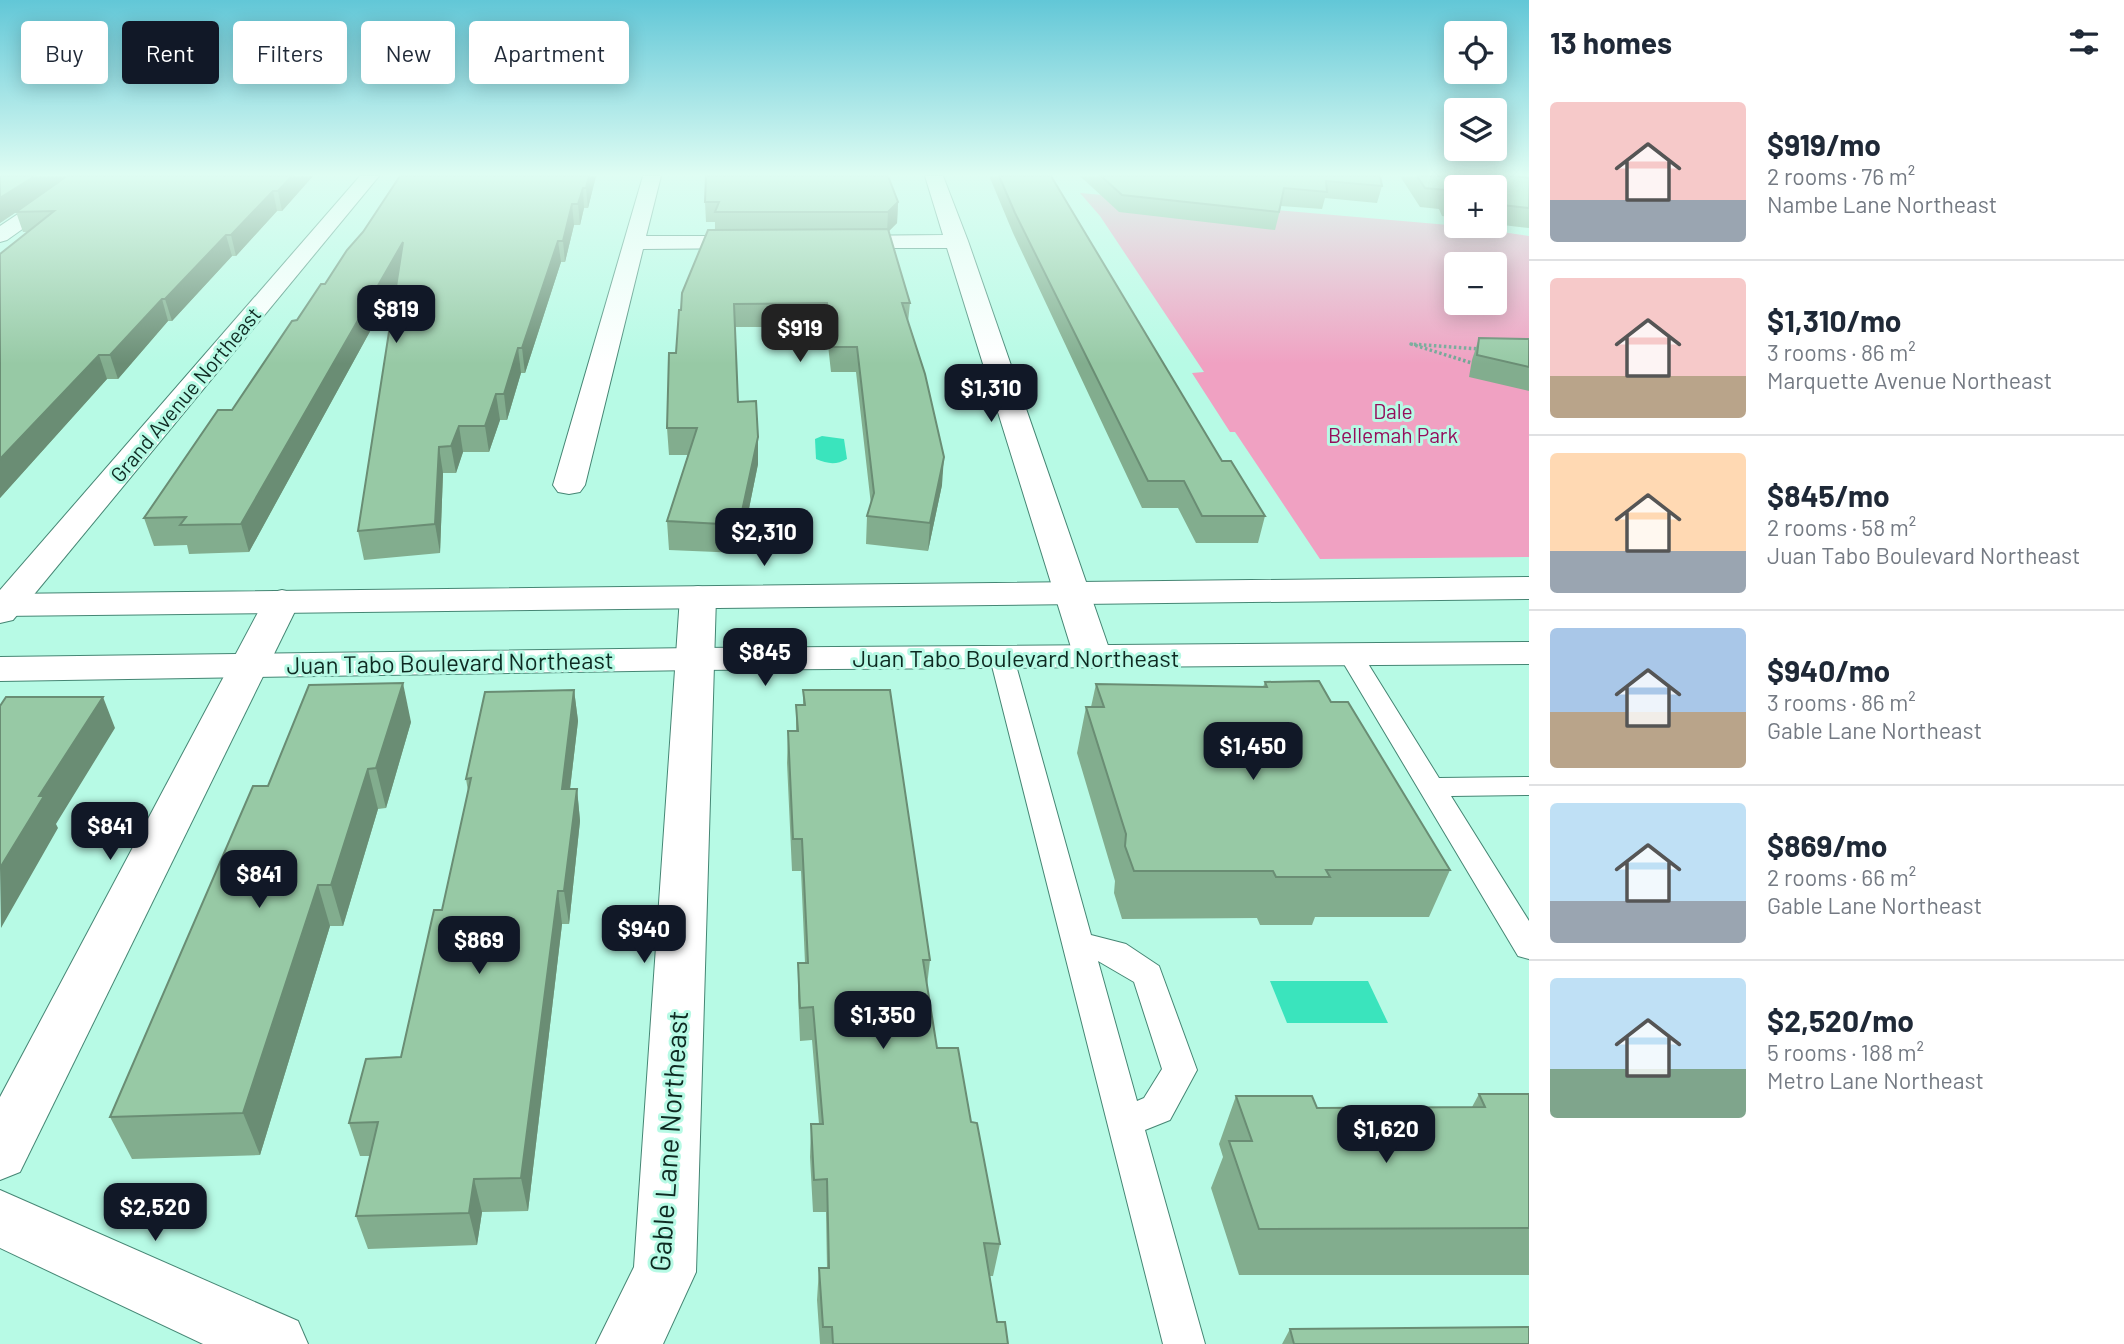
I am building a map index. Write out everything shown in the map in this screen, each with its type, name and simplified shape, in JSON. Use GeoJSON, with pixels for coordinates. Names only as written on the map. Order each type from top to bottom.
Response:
{"type":"FeatureCollection","features":[{"type":"Feature","properties":{"kind":"street","name":"Grand Avenue Northeast"},"geometry":{"type":"LineString","coordinates":[[2,607],[316,239]]}},
{"type":"Feature","properties":{"kind":"street"},"geometry":{"type":"LineString","coordinates":[[569,485],[636,239]]}},
{"type":"Feature","properties":{"kind":"street"},"geometry":{"type":"LineString","coordinates":[[822,242],[957,241],[1093,657]]}},
{"type":"Feature","properties":{"kind":"street"},"geometry":{"type":"LineString","coordinates":[[635,243],[782,242]]}},
{"type":"Feature","properties":{"kind":"street"},"geometry":{"type":"LineString","coordinates":[[2,607],[282,601],[1529,588]]}},
{"type":"Feature","properties":{"kind":"street","name":"Gable Lane Northeast"},"geometry":{"type":"LineString","coordinates":[[629,1344],[665,1272],[698,597]]}},
{"type":"Feature","properties":{"kind":"street"},"geometry":{"type":"LineString","coordinates":[[0,1154],[282,601]]}},
{"type":"Feature","properties":{"kind":"street","name":"Juan Tabo Boulevard Northeast"},"geometry":{"type":"LineString","coordinates":[[0,669],[695,659],[1529,653]]}},
{"type":"Feature","properties":{"kind":"street"},"geometry":{"type":"LineString","coordinates":[[0,1218],[275,1344]]}},
{"type":"Feature","properties":{"kind":"lane"},"geometry":{"type":"LineString","coordinates":[[1350,654],[1529,947]]}},
{"type":"Feature","properties":{"kind":"lane"},"geometry":{"type":"LineString","coordinates":[[1002,658],[1184,1344]]}},
{"type":"Feature","properties":{"kind":"lane"},"geometry":{"type":"LineString","coordinates":[[1431,787],[1529,786]]}},
{"type":"Feature","properties":{"kind":"lane"},"geometry":{"type":"LineString","coordinates":[[1077,943],[1115,953],[1148,975],[1180,1070],[1157,1109],[1126,1121]]}},
{"type":"Feature","properties":{"kind":"path"},"geometry":{"type":"LineString","coordinates":[[1478,365],[1411,344],[1491,350]]}},
{"type":"Feature","properties":{"kind":"green space","name":"Dale Bellemah Park"},"geometry":{"type":"Polygon","coordinates":[[[1115,239],[1529,239],[1529,557],[1320,559],[1235,432],[1230,432],[1192,373],[1204,372],[1115,239]]]}},
{"type":"Feature","properties":{"kind":"shaded area"},"geometry":{"type":"Polygon","coordinates":[[[822,436],[844,439],[847,459],[832,463],[816,459],[815,439],[822,436]]]}},
{"type":"Feature","properties":{"kind":"shaded area"},"geometry":{"type":"Polygon","coordinates":[[[1270,981],[1368,981],[1388,1023],[1287,1023],[1270,981]]]}},
{"type":"Feature","properties":{"kind":"building"},"geometry":{"type":"Polygon","coordinates":[[[19,239],[222,239],[110,355],[99,355],[0,459],[0,254],[19,239]]]}},
{"type":"Feature","properties":{"kind":"building"},"geometry":{"type":"Polygon","coordinates":[[[357,239],[564,239],[558,241],[522,348],[518,348],[504,394],[496,394],[485,426],[459,426],[451,446],[439,447],[435,524],[358,531],[403,242],[241,524],[180,525],[186,517],[144,518],[218,410],[232,410],[292,321],[297,320],[321,284],[325,284],[357,239]]]}},
{"type":"Feature","properties":{"kind":"building"},"geometry":{"type":"Polygon","coordinates":[[[704,239],[891,239],[910,303],[902,303],[925,374],[944,457],[930,523],[867,516],[874,493],[857,347],[831,347],[827,303],[734,304],[738,402],[756,401],[758,437],[739,525],[667,521],[697,428],[667,428],[669,353],[676,353],[682,293],[704,239]]]}},
{"type":"Feature","properties":{"kind":"building"},"geometry":{"type":"Polygon","coordinates":[[[1028,239],[1089,239],[1222,461],[1231,461],[1265,516],[1202,516],[1184,481],[1148,481],[1028,239]]]}},
{"type":"Feature","properties":{"kind":"building"},"geometry":{"type":"Polygon","coordinates":[[[1479,338],[1529,339],[1529,367],[1477,355],[1479,338]]]}},
{"type":"Feature","properties":{"kind":"building"},"geometry":{"type":"Polygon","coordinates":[[[1319,681],[1331,702],[1348,702],[1450,870],[1326,870],[1330,877],[1276,877],[1273,871],[1134,871],[1125,846],[1126,834],[1086,707],[1104,707],[1096,684],[1267,687],[1265,682],[1319,681]]]}},
{"type":"Feature","properties":{"kind":"building"},"geometry":{"type":"Polygon","coordinates":[[[403,683],[376,768],[368,769],[331,885],[318,885],[243,1113],[110,1117],[253,786],[268,786],[309,685],[403,683]]]}},
{"type":"Feature","properties":{"kind":"building"},"geometry":{"type":"Polygon","coordinates":[[[574,690],[562,789],[577,789],[564,891],[558,891],[521,1178],[474,1179],[469,1213],[356,1216],[378,1122],[349,1123],[366,1059],[401,1057],[434,910],[442,910],[471,778],[466,779],[485,692],[574,690]]]}},
{"type":"Feature","properties":{"kind":"building"},"geometry":{"type":"Polygon","coordinates":[[[803,690],[890,690],[930,960],[923,960],[937,1048],[958,1048],[971,1122],[977,1123],[1000,1244],[984,1243],[997,1322],[1005,1322],[1008,1344],[833,1344],[832,1327],[823,1327],[819,1268],[829,1268],[827,1179],[814,1180],[811,1124],[823,1124],[813,1007],[800,1008],[798,963],[808,963],[802,839],[793,839],[788,731],[798,731],[796,705],[805,705],[803,690]]]}},
{"type":"Feature","properties":{"kind":"building"},"geometry":{"type":"Polygon","coordinates":[[[6,697],[103,697],[39,796],[44,796],[0,868],[0,706],[6,697]]]}},
{"type":"Feature","properties":{"kind":"building"},"geometry":{"type":"Polygon","coordinates":[[[1479,1094],[1529,1094],[1529,1228],[1259,1229],[1229,1141],[1252,1141],[1236,1096],[1312,1096],[1317,1108],[1485,1107],[1479,1094]]]}},
{"type":"Feature","properties":{"kind":"building"},"geometry":{"type":"Polygon","coordinates":[[[1529,1327],[1529,1344],[1294,1344],[1290,1329],[1529,1327]]]}}]}
